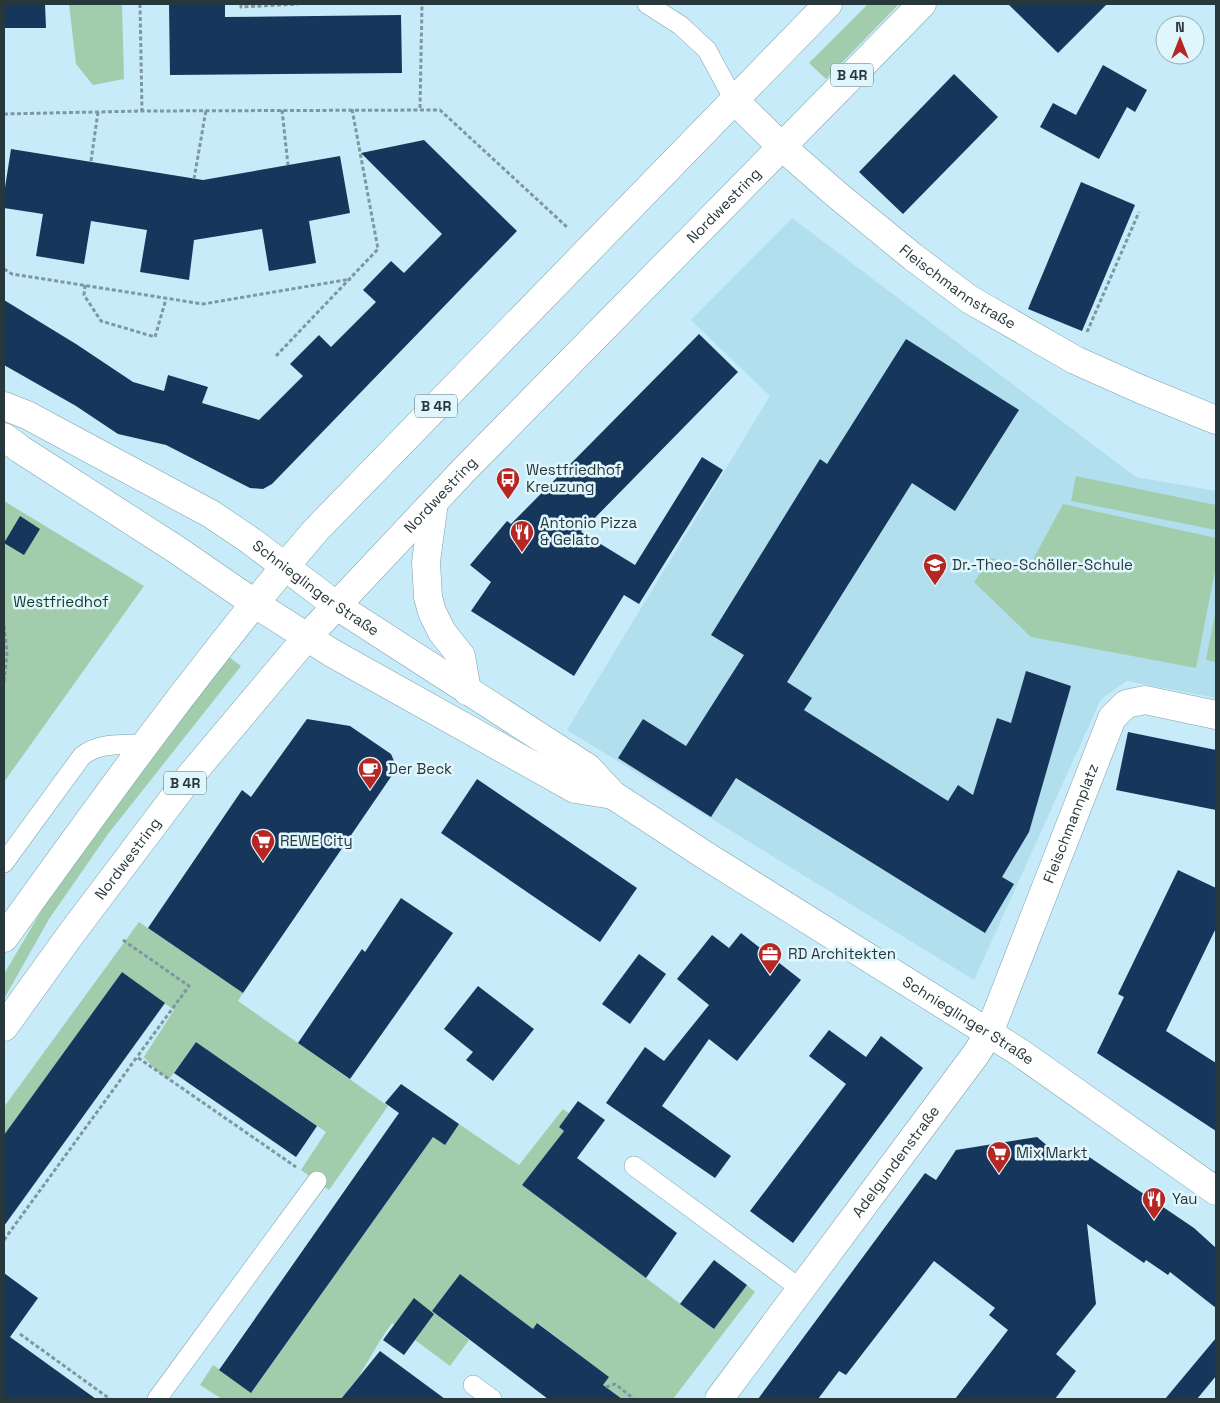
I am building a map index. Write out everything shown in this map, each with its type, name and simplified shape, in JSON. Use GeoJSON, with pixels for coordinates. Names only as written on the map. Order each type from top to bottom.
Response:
{"type":"FeatureCollection","features":[{"type":"Feature","properties":{"kind":"main road","name":"B 4R"},"geometry":{"type":"LineString","coordinates":[[4,938],[145,744],[284,566],[331,513],[828,4]]}},
{"type":"Feature","properties":{"kind":"main road","name":"Nordwestring"},"geometry":{"type":"LineString","coordinates":[[4,1027],[71,934],[191,775],[307,637],[434,502],[922,4]]}},
{"type":"Feature","properties":{"kind":"main road","name":"Fleischmannstraße"},"geometry":{"type":"LineString","coordinates":[[734,100],[782,146],[846,202],[913,257],[969,299],[1075,360],[1216,420]]}},
{"type":"Feature","properties":{"kind":"main road","name":"Schnieglinger Straße"},"geometry":{"type":"LineString","coordinates":[[4,406],[27,415],[179,496],[230,527],[337,606],[588,768],[613,795],[703,854],[989,1033],[1074,1089],[1216,1191]]}},
{"type":"Feature","properties":{"kind":"main road","name":"Schnieglinger Straße"},"geometry":{"type":"LineString","coordinates":[[4,438],[177,550],[254,603],[362,671],[575,789],[613,795]]}},
{"type":"Feature","properties":{"kind":"main road"},"geometry":{"type":"LineString","coordinates":[[434,502],[426,562],[428,597],[432,612],[442,632],[461,656],[467,691]]}},
{"type":"Feature","properties":{"kind":"main road","name":"Fleischmannplatz"},"geometry":{"type":"LineString","coordinates":[[989,1033],[1112,718],[1126,704],[1145,700],[1216,714]]}},
{"type":"Feature","properties":{"kind":"main road","name":"Adelgundenstraße"},"geometry":{"type":"LineString","coordinates":[[719,1399],[976,1054],[989,1033]]}},
{"type":"Feature","properties":{"kind":"lane"},"geometry":{"type":"LineString","coordinates":[[647,4],[680,25],[707,50],[734,100]]}},
{"type":"Feature","properties":{"kind":"lane"},"geometry":{"type":"LineString","coordinates":[[4,863],[82,756],[100,746],[145,744]]}},
{"type":"Feature","properties":{"kind":"lane"},"geometry":{"type":"LineString","coordinates":[[634,1166],[801,1290]]}},
{"type":"Feature","properties":{"kind":"lane"},"geometry":{"type":"LineString","coordinates":[[157,1399],[317,1181]]}},
{"type":"Feature","properties":{"kind":"lane"},"geometry":{"type":"LineString","coordinates":[[473,1385],[492,1399]]}},
{"type":"Feature","properties":{"kind":"path"},"geometry":{"type":"LineString","coordinates":[[140,4],[142,111]]}},
{"type":"Feature","properties":{"kind":"path"},"geometry":{"type":"LineString","coordinates":[[241,4],[241,7],[298,4]]}},
{"type":"Feature","properties":{"kind":"path"},"geometry":{"type":"LineString","coordinates":[[420,108],[422,4]]}},
{"type":"Feature","properties":{"kind":"path"},"geometry":{"type":"LineString","coordinates":[[4,114],[420,108],[440,110],[590,249]]}},
{"type":"Feature","properties":{"kind":"path"},"geometry":{"type":"LineString","coordinates":[[276,356],[378,249],[352,109]]}},
{"type":"Feature","properties":{"kind":"path"},"geometry":{"type":"LineString","coordinates":[[194,179],[206,110]]}},
{"type":"Feature","properties":{"kind":"path"},"geometry":{"type":"LineString","coordinates":[[282,110],[288,165]]}},
{"type":"Feature","properties":{"kind":"path"},"geometry":{"type":"LineString","coordinates":[[91,161],[98,112]]}},
{"type":"Feature","properties":{"kind":"path"},"geometry":{"type":"LineString","coordinates":[[1075,360],[1139,212]]}},
{"type":"Feature","properties":{"kind":"path"},"geometry":{"type":"LineString","coordinates":[[4,269],[12,274],[203,304],[351,279]]}},
{"type":"Feature","properties":{"kind":"path"},"geometry":{"type":"LineString","coordinates":[[86,286],[84,296],[100,321],[156,337],[166,299]]}},
{"type":"Feature","properties":{"kind":"path"},"geometry":{"type":"LineString","coordinates":[[4,626],[7,653],[4,683]]}},
{"type":"Feature","properties":{"kind":"path"},"geometry":{"type":"LineString","coordinates":[[4,1240],[189,986],[123,940]]}},
{"type":"Feature","properties":{"kind":"path"},"geometry":{"type":"LineString","coordinates":[[137,1057],[317,1181]]}},
{"type":"Feature","properties":{"kind":"path"},"geometry":{"type":"LineString","coordinates":[[20,1334],[110,1399]]}},
{"type":"Feature","properties":{"kind":"path"},"geometry":{"type":"LineString","coordinates":[[606,1387],[615,1384],[634,1399]]}},
{"type":"Feature","properties":{"kind":"shaded area","name":"Dr.-Theo-Schöller-Schule"},"geometry":{"type":"Polygon","coordinates":[[[792,218],[1136,477],[1216,491],[1216,698],[1127,681],[1101,699],[974,980],[567,730],[770,396],[691,320],[792,218]]]}},
{"type":"Feature","properties":{"kind":"green space"},"geometry":{"type":"Polygon","coordinates":[[[69,4],[122,4],[124,79],[93,85],[76,64],[69,4]]]}},
{"type":"Feature","properties":{"kind":"green space"},"geometry":{"type":"Polygon","coordinates":[[[868,4],[899,4],[826,79],[809,63],[868,4]]]}},
{"type":"Feature","properties":{"kind":"green space"},"geometry":{"type":"Polygon","coordinates":[[[1076,476],[1216,505],[1216,530],[1071,501],[1076,476]]]}},
{"type":"Feature","properties":{"kind":"green space","name":"Westfriedhof"},"geometry":{"type":"Polygon","coordinates":[[[4,501],[144,586],[4,782],[4,501]]]}},
{"type":"Feature","properties":{"kind":"green space"},"geometry":{"type":"Polygon","coordinates":[[[1063,504],[1216,538],[1216,566],[1196,668],[1031,637],[974,582],[991,558],[1028,569],[1063,504]]]}},
{"type":"Feature","properties":{"kind":"green space"},"geometry":{"type":"Polygon","coordinates":[[[1216,609],[1216,662],[1206,660],[1216,609]]]}},
{"type":"Feature","properties":{"kind":"green space"},"geometry":{"type":"Polygon","coordinates":[[[229,657],[241,666],[108,834],[49,919],[4,999],[4,974],[46,903],[78,856],[229,657]]]}},
{"type":"Feature","properties":{"kind":"green space"},"geometry":{"type":"Polygon","coordinates":[[[139,922],[243,993],[238,1001],[388,1106],[329,1190],[301,1170],[326,1132],[196,1042],[169,1079],[156,1070],[144,1057],[174,1010],[122,972],[4,1135],[4,1107],[139,922]]]}},
{"type":"Feature","properties":{"kind":"green space"},"geometry":{"type":"Polygon","coordinates":[[[563,1109],[569,1113],[559,1127],[564,1131],[522,1185],[714,1329],[747,1285],[755,1292],[673,1399],[622,1399],[603,1385],[608,1377],[538,1323],[533,1329],[460,1274],[432,1311],[469,1340],[450,1366],[415,1340],[428,1322],[414,1299],[394,1325],[392,1323],[359,1376],[341,1399],[222,1399],[200,1385],[213,1365],[252,1392],[433,1137],[459,1124],[519,1165],[563,1109]]]}},
{"type":"Feature","properties":{"kind":"building"},"geometry":{"type":"Polygon","coordinates":[[[4,4],[45,4],[46,28],[4,28],[4,4]]]}},
{"type":"Feature","properties":{"kind":"building"},"geometry":{"type":"Polygon","coordinates":[[[169,4],[225,4],[225,17],[401,15],[402,73],[170,75],[169,4]]]}},
{"type":"Feature","properties":{"kind":"building"},"geometry":{"type":"Polygon","coordinates":[[[1008,4],[1107,4],[1058,53],[1008,4]]]}},
{"type":"Feature","properties":{"kind":"building"},"geometry":{"type":"Polygon","coordinates":[[[1103,65],[1147,90],[1135,112],[1127,107],[1099,159],[1040,127],[1053,103],[1076,115],[1103,65]]]}},
{"type":"Feature","properties":{"kind":"building"},"geometry":{"type":"Polygon","coordinates":[[[954,74],[998,117],[903,214],[859,172],[954,74]]]}},
{"type":"Feature","properties":{"kind":"building"},"geometry":{"type":"Polygon","coordinates":[[[424,140],[517,231],[272,484],[263,489],[250,488],[166,445],[118,434],[76,406],[4,365],[4,300],[133,382],[164,391],[168,375],[208,387],[202,403],[259,420],[303,376],[290,364],[319,335],[331,347],[376,302],[363,290],[391,261],[404,273],[442,234],[361,153],[424,140]]]}},
{"type":"Feature","properties":{"kind":"building"},"geometry":{"type":"Polygon","coordinates":[[[11,149],[203,180],[340,156],[350,213],[309,221],[316,263],[269,271],[262,229],[194,240],[189,280],[140,272],[147,230],[91,221],[84,264],[36,256],[43,214],[4,208],[4,194],[11,149]]]}},
{"type":"Feature","properties":{"kind":"building"},"geometry":{"type":"Polygon","coordinates":[[[1081,182],[1135,205],[1082,331],[1028,309],[1081,182]]]}},
{"type":"Feature","properties":{"kind":"building"},"geometry":{"type":"Polygon","coordinates":[[[699,334],[738,372],[581,532],[635,565],[702,457],[723,470],[639,604],[624,595],[574,676],[471,611],[491,582],[470,565],[507,521],[511,524],[699,334]]]}},
{"type":"Feature","properties":{"kind":"building"},"geometry":{"type":"Polygon","coordinates":[[[906,339],[1019,410],[955,511],[912,483],[787,682],[812,698],[804,710],[948,801],[958,785],[973,795],[997,718],[1011,723],[1026,671],[1071,686],[1029,832],[1002,877],[1014,884],[985,933],[736,778],[711,817],[618,758],[643,719],[686,746],[744,655],[711,635],[820,459],[827,464],[906,339]]]}},
{"type":"Feature","properties":{"kind":"building"},"geometry":{"type":"Polygon","coordinates":[[[20,516],[40,529],[24,555],[4,543],[20,516]]]}},
{"type":"Feature","properties":{"kind":"building","name":"REWE City"},"geometry":{"type":"Polygon","coordinates":[[[307,719],[350,726],[391,754],[397,768],[243,993],[148,928],[242,790],[251,797],[307,719]]]}},
{"type":"Feature","properties":{"kind":"building"},"geometry":{"type":"Polygon","coordinates":[[[1128,732],[1216,750],[1216,810],[1116,790],[1128,732]]]}},
{"type":"Feature","properties":{"kind":"building"},"geometry":{"type":"Polygon","coordinates":[[[477,779],[637,888],[600,942],[441,833],[477,779]]]}},
{"type":"Feature","properties":{"kind":"building"},"geometry":{"type":"Polygon","coordinates":[[[1178,870],[1216,888],[1216,928],[1166,1031],[1216,1063],[1216,1131],[1097,1053],[1124,997],[1118,994],[1178,870]]]}},
{"type":"Feature","properties":{"kind":"building"},"geometry":{"type":"Polygon","coordinates":[[[401,898],[453,933],[350,1079],[298,1043],[362,949],[365,952],[401,898]]]}},
{"type":"Feature","properties":{"kind":"building"},"geometry":{"type":"Polygon","coordinates":[[[741,933],[801,980],[737,1061],[709,1039],[662,1106],[731,1156],[715,1178],[606,1103],[645,1047],[664,1061],[709,1005],[677,979],[712,935],[729,948],[741,933]]]}},
{"type":"Feature","properties":{"kind":"building"},"geometry":{"type":"Polygon","coordinates":[[[639,954],[666,974],[630,1024],[602,1004],[639,954]]]}},
{"type":"Feature","properties":{"kind":"building"},"geometry":{"type":"Polygon","coordinates":[[[122,972],[165,1003],[4,1226],[4,1135],[122,972]]]}},
{"type":"Feature","properties":{"kind":"building"},"geometry":{"type":"Polygon","coordinates":[[[478,986],[534,1029],[493,1081],[466,1060],[473,1052],[444,1029],[478,986]]]}},
{"type":"Feature","properties":{"kind":"building"},"geometry":{"type":"Polygon","coordinates":[[[829,1030],[866,1057],[881,1036],[923,1068],[793,1243],[750,1211],[846,1084],[809,1056],[829,1030]]]}},
{"type":"Feature","properties":{"kind":"building"},"geometry":{"type":"Polygon","coordinates":[[[196,1042],[317,1126],[296,1157],[174,1073],[196,1042]]]}},
{"type":"Feature","properties":{"kind":"building"},"geometry":{"type":"Polygon","coordinates":[[[401,1084],[459,1124],[445,1145],[433,1137],[251,1393],[219,1370],[399,1113],[385,1103],[401,1084]]]}},
{"type":"Feature","properties":{"kind":"building"},"geometry":{"type":"Polygon","coordinates":[[[578,1101],[605,1120],[577,1158],[677,1233],[646,1278],[522,1185],[564,1131],[559,1127],[578,1101]]]}},
{"type":"Feature","properties":{"kind":"building"},"geometry":{"type":"Polygon","coordinates":[[[1037,1137],[1062,1158],[1073,1146],[1194,1228],[1216,1248],[1216,1308],[1170,1272],[1168,1275],[1146,1260],[1144,1263],[1087,1224],[1096,1304],[1056,1354],[1076,1371],[1055,1399],[955,1399],[1008,1330],[989,1315],[995,1308],[934,1261],[846,1375],[839,1371],[818,1399],[758,1399],[925,1173],[936,1180],[956,1150],[1037,1137]]]}},
{"type":"Feature","properties":{"kind":"building"},"geometry":{"type":"Polygon","coordinates":[[[714,1260],[747,1285],[714,1329],[680,1304],[714,1260]]]}},
{"type":"Feature","properties":{"kind":"building"},"geometry":{"type":"Polygon","coordinates":[[[4,1273],[38,1298],[10,1337],[96,1399],[4,1399],[4,1273]]]}},
{"type":"Feature","properties":{"kind":"building"},"geometry":{"type":"Polygon","coordinates":[[[460,1274],[533,1329],[537,1323],[609,1377],[603,1385],[622,1399],[548,1399],[432,1311],[460,1274]]]}},
{"type":"Feature","properties":{"kind":"building"},"geometry":{"type":"Polygon","coordinates":[[[414,1298],[434,1314],[404,1355],[383,1340],[414,1298]]]}},
{"type":"Feature","properties":{"kind":"building"},"geometry":{"type":"Polygon","coordinates":[[[1216,1338],[1216,1376],[1197,1399],[1165,1399],[1216,1338]]]}},
{"type":"Feature","properties":{"kind":"building"},"geometry":{"type":"Polygon","coordinates":[[[380,1351],[445,1399],[341,1399],[380,1351]]]}},
{"type":"Feature","properties":{"kind":"place","name":"Westfriedhof Kreuzung"},"geometry":{"type":"Point","coordinates":[508,500]}},
{"type":"Feature","properties":{"kind":"place","name":"Antonio Pizza & Gelato"},"geometry":{"type":"Point","coordinates":[522,553]}},
{"type":"Feature","properties":{"kind":"place","name":"Dr.-Theo-Schöller-Schule"},"geometry":{"type":"Point","coordinates":[935,586]}},
{"type":"Feature","properties":{"kind":"place","name":"Der Beck"},"geometry":{"type":"Point","coordinates":[370,790]}},
{"type":"Feature","properties":{"kind":"place","name":"REWE City"},"geometry":{"type":"Point","coordinates":[263,862]}},
{"type":"Feature","properties":{"kind":"place","name":"RD Architekten"},"geometry":{"type":"Point","coordinates":[770,975]}},
{"type":"Feature","properties":{"kind":"place","name":"Mix Markt"},"geometry":{"type":"Point","coordinates":[999,1174]}},
{"type":"Feature","properties":{"kind":"place","name":"Yau"},"geometry":{"type":"Point","coordinates":[1154,1220]}}]}
